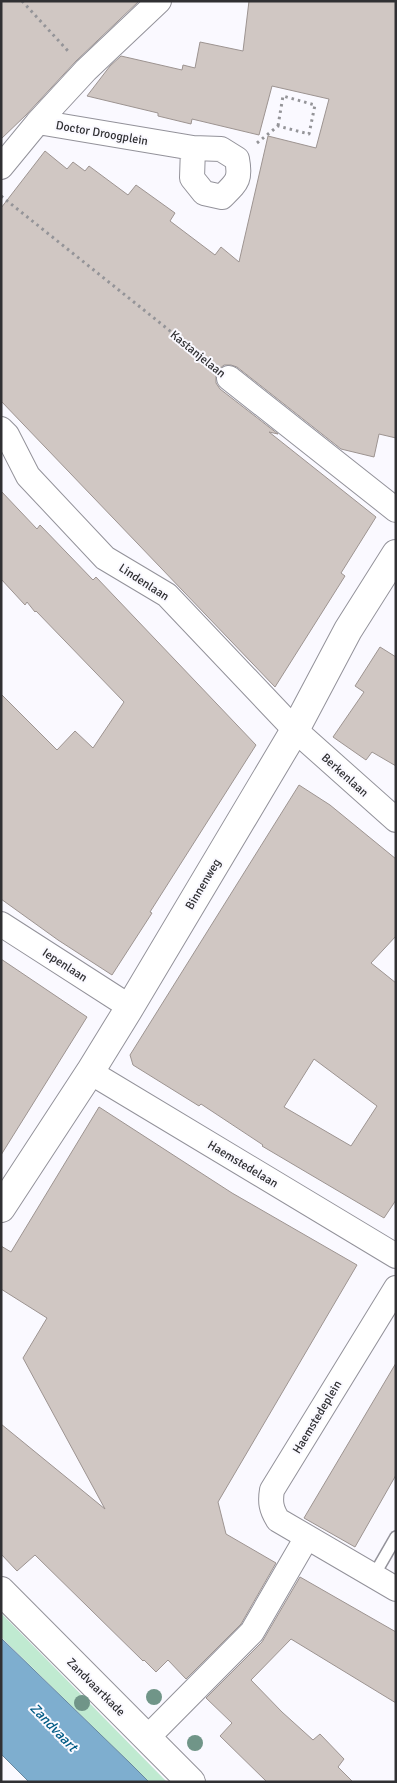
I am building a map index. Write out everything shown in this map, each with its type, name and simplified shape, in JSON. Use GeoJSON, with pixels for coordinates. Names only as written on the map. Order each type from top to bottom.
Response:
{"type":"FeatureCollection","features":[{"type":"Feature","properties":{"kind":"street"},"geometry":{"type":"LineString","coordinates":[[38,122],[86,70],[159,1]]}},
{"type":"Feature","properties":{"kind":"street","name":"Doctor Droogplein"},"geometry":{"type":"LineString","coordinates":[[1,167],[38,122],[193,148],[221,149],[237,159]]}},
{"type":"Feature","properties":{"kind":"street"},"geometry":{"type":"LineString","coordinates":[[193,148],[192,178],[204,192],[222,197],[234,185],[240,173],[237,159]]}},
{"type":"Feature","properties":{"kind":"street","name":"Kastanjelaan"},"geometry":{"type":"LineString","coordinates":[[229,378],[396,510]]}},
{"type":"Feature","properties":{"kind":"street","name":"Lindenlaan"},"geometry":{"type":"LineString","coordinates":[[1,429],[7,435],[28,476],[105,558],[167,595],[295,730]]}},
{"type":"Feature","properties":{"kind":"street","name":"Binnenweg"},"geometry":{"type":"LineString","coordinates":[[1,1208],[130,1007],[295,730],[348,630],[396,554]]}},
{"type":"Feature","properties":{"kind":"street","name":"Berkenlaan"},"geometry":{"type":"LineString","coordinates":[[295,730],[396,820]]}},
{"type":"Feature","properties":{"kind":"street","name":"Iepenlaan"},"geometry":{"type":"LineString","coordinates":[[1,924],[130,1007]]}},
{"type":"Feature","properties":{"kind":"street","name":"Haemstedelaan"},"geometry":{"type":"LineString","coordinates":[[90,1072],[396,1256]]}},
{"type":"Feature","properties":{"kind":"street","name":"Haemstedeplein"},"geometry":{"type":"LineString","coordinates":[[396,1288],[272,1490],[270,1500],[272,1510],[278,1520],[396,1589]]}},
{"type":"Feature","properties":{"kind":"street"},"geometry":{"type":"LineString","coordinates":[[147,1738],[252,1632],[307,1537]]}},
{"type":"Feature","properties":{"kind":"street","name":"Zandvaartkade"},"geometry":{"type":"LineString","coordinates":[[1,1591],[191,1782]]}},
{"type":"Feature","properties":{"kind":"lane"},"geometry":{"type":"LineString","coordinates":[[373,1576],[396,1537]]}},
{"type":"Feature","properties":{"kind":"path"},"geometry":{"type":"LineString","coordinates":[[22,1],[86,70]]}},
{"type":"Feature","properties":{"kind":"path"},"geometry":{"type":"LineString","coordinates":[[237,159],[278,126],[283,96],[315,105],[309,134],[278,126]]}},
{"type":"Feature","properties":{"kind":"path","name":"Kastanjelaan"},"geometry":{"type":"LineString","coordinates":[[1,196],[229,378]]}},
{"type":"Feature","properties":{"kind":"green space"},"geometry":{"type":"Polygon","coordinates":[[[1,1613],[167,1782],[149,1782],[1,1637],[1,1613]]]}},
{"type":"Feature","properties":{"kind":"water","name":"Zandvaart"},"geometry":{"type":"Polygon","coordinates":[[[1,1638],[149,1782],[29,1782],[1,1754],[1,1638]]]}},
{"type":"Feature","properties":{"kind":"building"},"geometry":{"type":"Polygon","coordinates":[[[1,1],[139,1],[76,61],[1,139],[1,1]]]}},
{"type":"Feature","properties":{"kind":"building"},"geometry":{"type":"Polygon","coordinates":[[[249,1],[396,1],[396,438],[379,434],[374,457],[341,449],[237,367],[224,365],[219,369],[216,376],[216,383],[220,389],[278,434],[269,432],[376,517],[341,573],[345,576],[275,687],[1,401],[1,208],[45,151],[67,169],[73,162],[85,171],[89,166],[128,195],[136,185],[175,213],[170,221],[215,255],[221,247],[239,262],[268,136],[316,148],[329,99],[272,86],[259,135],[192,119],[191,124],[158,116],[158,113],[87,96],[110,66],[121,56],[182,70],[183,65],[195,68],[200,42],[243,51],[249,1]]]}},
{"type":"Feature","properties":{"kind":"building"},"geometry":{"type":"Polygon","coordinates":[[[1,491],[37,529],[40,525],[93,580],[96,577],[256,745],[112,975],[58,940],[1,899],[1,694],[57,750],[75,731],[93,748],[124,702],[27,602],[25,605],[1,579],[1,491]]]}},
{"type":"Feature","properties":{"kind":"building"},"geometry":{"type":"Polygon","coordinates":[[[380,647],[396,657],[396,766],[372,752],[366,760],[333,737],[364,692],[355,686],[380,647]]]}},
{"type":"Feature","properties":{"kind":"building"},"geometry":{"type":"Polygon","coordinates":[[[299,785],[330,805],[396,859],[396,936],[371,963],[396,983],[396,1200],[384,1218],[262,1146],[201,1104],[199,1106],[133,1065],[130,1055],[299,785]],[[314,1059],[284,1107],[351,1146],[377,1106],[314,1059]]]}},
{"type":"Feature","properties":{"kind":"building"},"geometry":{"type":"Polygon","coordinates":[[[1,959],[87,1017],[1,1155],[1,959]]]}},
{"type":"Feature","properties":{"kind":"building"},"geometry":{"type":"Polygon","coordinates":[[[99,1107],[232,1193],[357,1265],[218,1502],[226,1534],[276,1563],[241,1624],[186,1679],[168,1660],[156,1672],[35,1555],[17,1571],[1,1554],[1,1424],[105,1509],[23,1358],[47,1318],[1,1289],[1,1246],[11,1252],[99,1107]]]}},
{"type":"Feature","properties":{"kind":"building"},"geometry":{"type":"Polygon","coordinates":[[[396,1363],[396,1475],[355,1547],[304,1518],[396,1363]]]}},
{"type":"Feature","properties":{"kind":"building"},"geometry":{"type":"Polygon","coordinates":[[[300,1577],[396,1632],[396,1703],[291,1639],[251,1680],[313,1740],[320,1734],[344,1759],[338,1767],[353,1782],[267,1782],[220,1736],[232,1723],[206,1698],[262,1642],[300,1577]]]}}]}
